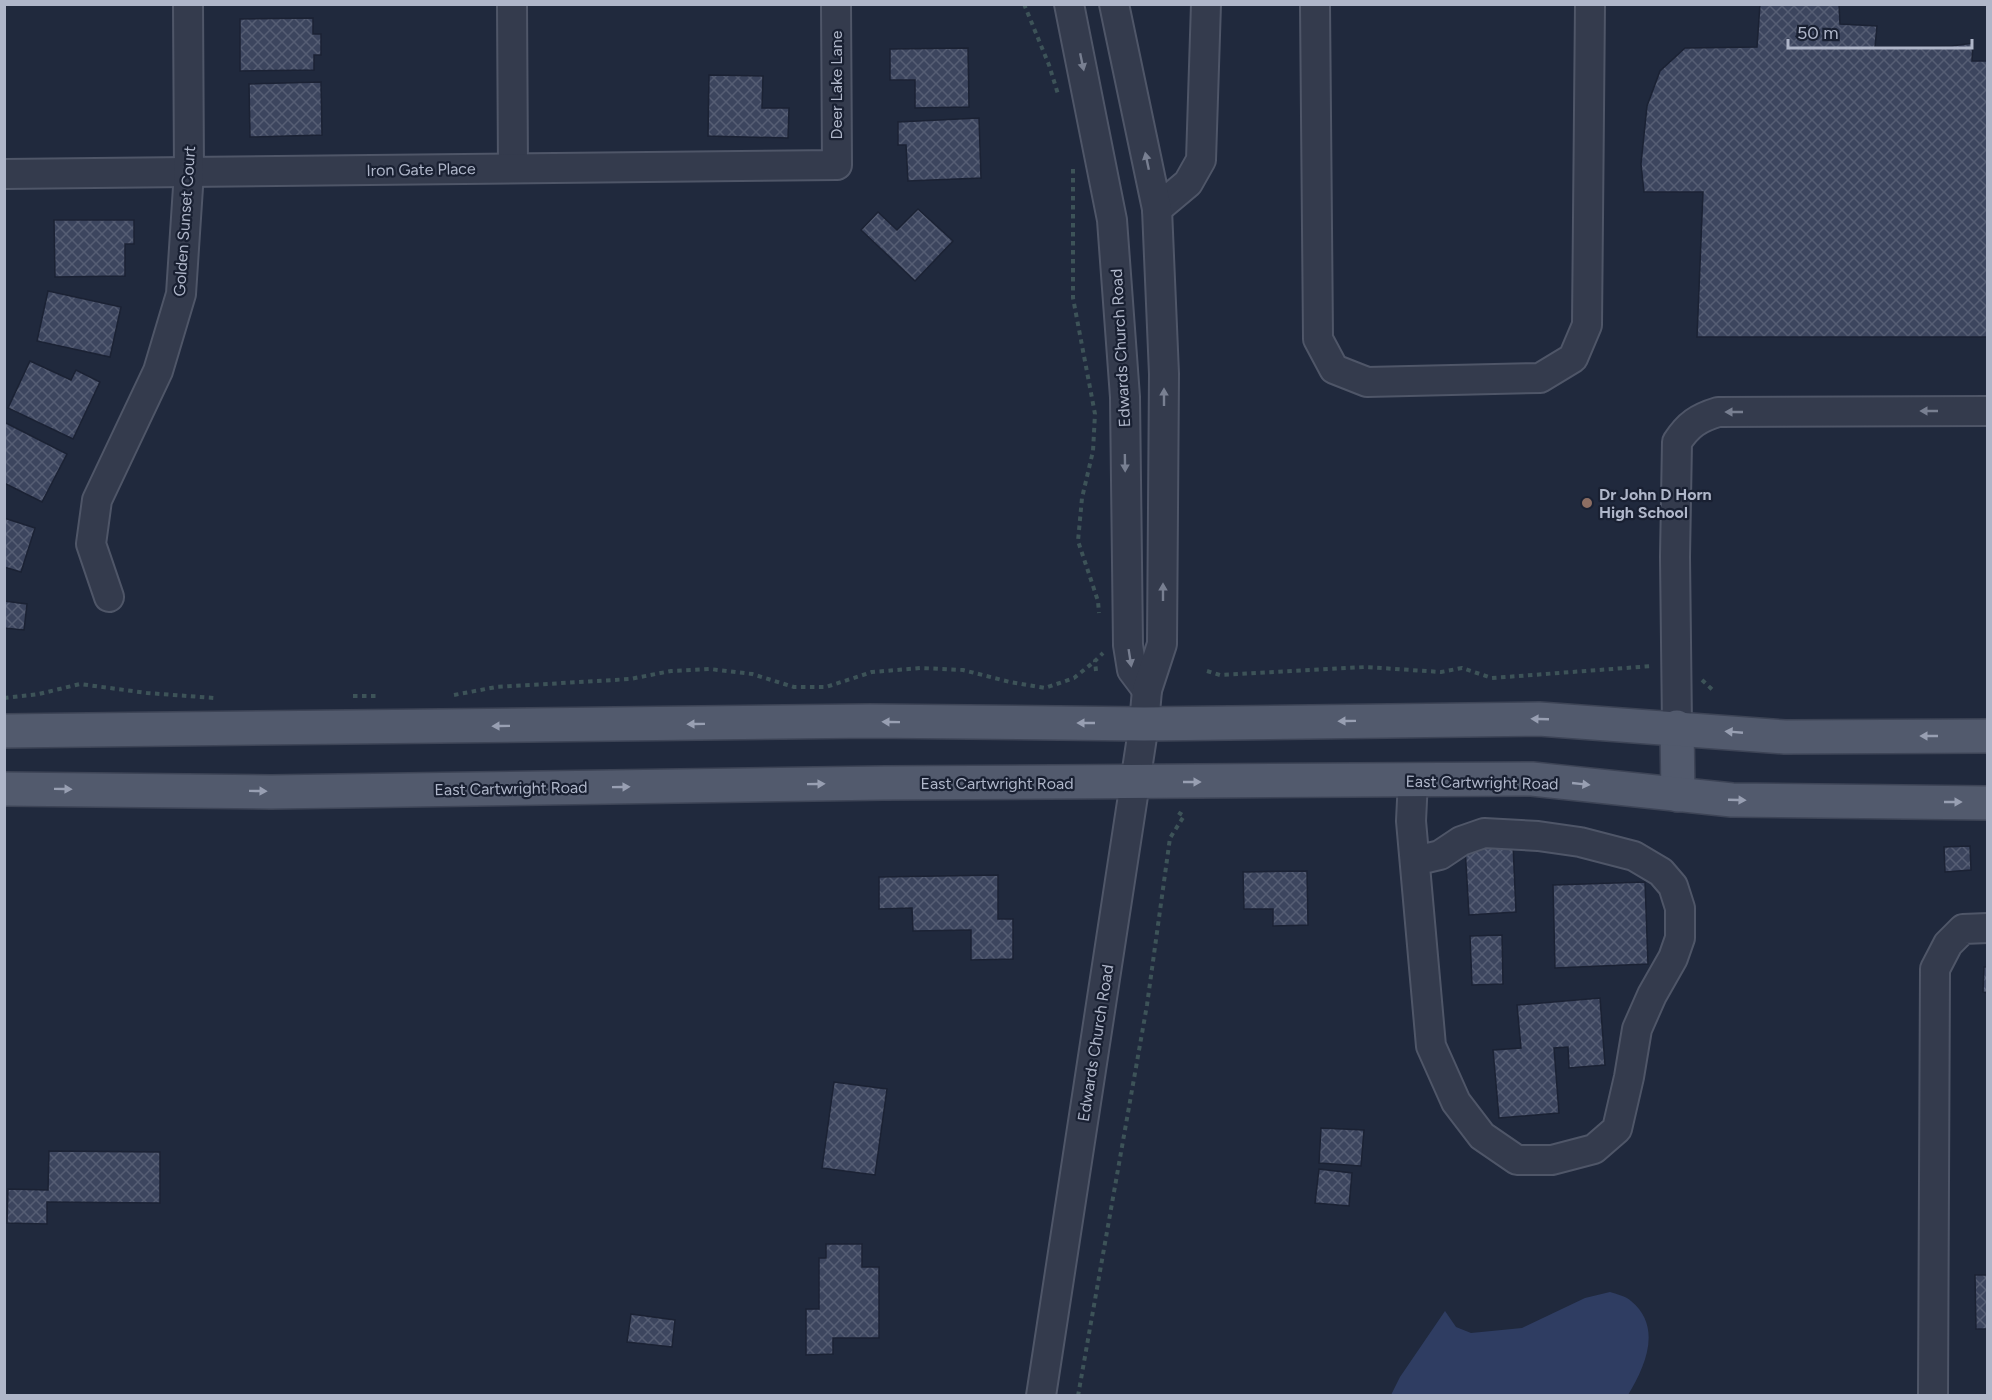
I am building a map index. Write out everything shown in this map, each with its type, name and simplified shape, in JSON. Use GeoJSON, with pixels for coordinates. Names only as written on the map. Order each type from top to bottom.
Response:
{"type":"FeatureCollection","features":[{"type":"Feature","properties":{"kind":"main road"},"geometry":{"type":"LineString","coordinates":[[4,731],[870,721],[1144,724],[1539,718],[1785,737],[1988,736]]}},
{"type":"Feature","properties":{"kind":"main road"},"geometry":{"type":"LineString","coordinates":[[1677,727],[1678,795]]}},
{"type":"Feature","properties":{"kind":"main road","name":"East Cartwright Road"},"geometry":{"type":"LineString","coordinates":[[4,789],[272,792],[894,783],[1532,779],[1732,801],[1988,802]]}},
{"type":"Feature","properties":{"kind":"street","name":"Golden Sunset Court"},"geometry":{"type":"LineString","coordinates":[[108,597],[91,544],[97,500],[158,371],[181,294],[189,172],[188,4]]}},
{"type":"Feature","properties":{"kind":"street"},"geometry":{"type":"LineString","coordinates":[[512,4],[513,168]]}},
{"type":"Feature","properties":{"kind":"street","name":"Deer Lake Lane"},"geometry":{"type":"LineString","coordinates":[[836,4],[837,165]]}},
{"type":"Feature","properties":{"kind":"street","name":"Edwards Church Road"},"geometry":{"type":"LineString","coordinates":[[1070,4],[1112,220],[1125,397],[1128,645],[1132,670],[1147,690]]}},
{"type":"Feature","properties":{"kind":"street","name":"Edwards Church Road"},"geometry":{"type":"LineString","coordinates":[[1041,1395],[1144,724],[1147,690],[1162,644],[1164,374],[1157,209],[1114,4]]}},
{"type":"Feature","properties":{"kind":"street"},"geometry":{"type":"LineString","coordinates":[[1157,209],[1188,183],[1201,160],[1206,4]]}},
{"type":"Feature","properties":{"kind":"street"},"geometry":{"type":"LineString","coordinates":[[1316,4],[1318,339],[1334,369],[1367,382],[1378,382],[1540,378],[1573,358],[1587,325],[1590,4]]}},
{"type":"Feature","properties":{"kind":"street","name":"Iron Gate Place"},"geometry":{"type":"LineString","coordinates":[[4,174],[837,165]]}},
{"type":"Feature","properties":{"kind":"street"},"geometry":{"type":"LineString","coordinates":[[1677,727],[1675,557],[1677,442],[1687,427],[1700,417],[1718,412],[1988,411]]}},
{"type":"Feature","properties":{"kind":"street"},"geometry":{"type":"LineString","coordinates":[[1413,780],[1411,821],[1431,1046],[1456,1102],[1482,1136],[1516,1160],[1552,1160],[1593,1149],[1617,1129],[1637,1029],[1652,995],[1674,958],[1680,938],[1680,908],[1672,886],[1661,872],[1634,856],[1580,842],[1538,836],[1484,833],[1461,841],[1440,855],[1415,861]]}},
{"type":"Feature","properties":{"kind":"street"},"geometry":{"type":"LineString","coordinates":[[1934,1395],[1935,969],[1948,944],[1964,929],[1988,928]]}},
{"type":"Feature","properties":{"kind":"path"},"geometry":{"type":"LineString","coordinates":[[1024,4],[1049,65],[1059,99]]}},
{"type":"Feature","properties":{"kind":"path"},"geometry":{"type":"LineString","coordinates":[[1073,161],[1073,298],[1095,414],[1093,451],[1082,498],[1078,541],[1098,601],[1100,622]]}},
{"type":"Feature","properties":{"kind":"path"},"geometry":{"type":"LineString","coordinates":[[443,697],[496,687],[630,679],[671,671],[710,669],[752,674],[794,687],[826,687],[872,672],[921,668],[963,670],[1045,688],[1074,678],[1103,653],[1102,643]]}},
{"type":"Feature","properties":{"kind":"path"},"geometry":{"type":"LineString","coordinates":[[1095,661],[1096,671]]}},
{"type":"Feature","properties":{"kind":"path"},"geometry":{"type":"LineString","coordinates":[[1207,671],[1220,675],[1366,667],[1441,672],[1462,668],[1492,678],[1573,674],[1649,666],[1676,670],[1699,677],[1715,692]]}},
{"type":"Feature","properties":{"kind":"path"},"geometry":{"type":"LineString","coordinates":[[4,698],[39,694],[80,684],[147,693],[214,698]]}},
{"type":"Feature","properties":{"kind":"path"},"geometry":{"type":"LineString","coordinates":[[350,697],[381,696]]}},
{"type":"Feature","properties":{"kind":"path"},"geometry":{"type":"LineString","coordinates":[[1078,1395],[1147,1005],[1170,838],[1184,816],[1176,812]]}},
{"type":"Feature","properties":{"kind":"water"},"geometry":{"type":"Polygon","coordinates":[[[1610,1292],[1629,1299],[1641,1311],[1649,1335],[1645,1360],[1628,1395],[1391,1395],[1400,1377],[1445,1311],[1456,1327],[1471,1333],[1522,1328],[1585,1298],[1610,1292]]]}},
{"type":"Feature","properties":{"kind":"building"},"geometry":{"type":"Polygon","coordinates":[[[1760,4],[1839,4],[1840,24],[1877,26],[1875,47],[1952,46],[1973,43],[1972,61],[1988,61],[1988,337],[1697,337],[1703,192],[1644,192],[1641,164],[1647,106],[1660,71],[1685,48],[1757,47],[1760,4]]]}},
{"type":"Feature","properties":{"kind":"building"},"geometry":{"type":"Polygon","coordinates":[[[313,18],[313,34],[321,34],[321,55],[314,55],[314,70],[240,71],[240,19],[313,18]]]}},
{"type":"Feature","properties":{"kind":"building"},"geometry":{"type":"Polygon","coordinates":[[[968,48],[969,107],[915,108],[915,80],[890,80],[890,49],[968,48]]]}},
{"type":"Feature","properties":{"kind":"building"},"geometry":{"type":"Polygon","coordinates":[[[709,75],[763,76],[762,108],[789,108],[788,138],[708,136],[709,75]]]}},
{"type":"Feature","properties":{"kind":"building"},"geometry":{"type":"Polygon","coordinates":[[[321,82],[322,135],[250,137],[249,84],[321,82]]]}},
{"type":"Feature","properties":{"kind":"building"},"geometry":{"type":"Polygon","coordinates":[[[979,118],[981,178],[908,181],[906,145],[898,145],[898,122],[979,118]]]}},
{"type":"Feature","properties":{"kind":"building"},"geometry":{"type":"Polygon","coordinates":[[[918,209],[953,241],[915,281],[861,230],[878,212],[897,230],[918,209]]]}},
{"type":"Feature","properties":{"kind":"building"},"geometry":{"type":"Polygon","coordinates":[[[54,220],[134,220],[134,244],[125,244],[125,276],[55,277],[54,220]]]}},
{"type":"Feature","properties":{"kind":"building"},"geometry":{"type":"Polygon","coordinates":[[[48,291],[121,307],[110,357],[37,341],[48,291]]]}},
{"type":"Feature","properties":{"kind":"building"},"geometry":{"type":"Polygon","coordinates":[[[30,361],[71,380],[76,370],[100,382],[73,439],[8,408],[30,361]]]}},
{"type":"Feature","properties":{"kind":"building"},"geometry":{"type":"Polygon","coordinates":[[[4,422],[67,454],[42,502],[4,483],[4,422]]]}},
{"type":"Feature","properties":{"kind":"building"},"geometry":{"type":"Polygon","coordinates":[[[4,518],[35,528],[21,572],[4,567],[4,518]]]}},
{"type":"Feature","properties":{"kind":"building"},"geometry":{"type":"Polygon","coordinates":[[[4,601],[27,604],[24,630],[4,628],[4,601]]]}},
{"type":"Feature","properties":{"kind":"building"},"geometry":{"type":"Polygon","coordinates":[[[1513,844],[1516,912],[1469,915],[1465,847],[1513,844]]]}},
{"type":"Feature","properties":{"kind":"building"},"geometry":{"type":"Polygon","coordinates":[[[1970,846],[1971,870],[1945,872],[1944,847],[1970,846]]]}},
{"type":"Feature","properties":{"kind":"building"},"geometry":{"type":"Polygon","coordinates":[[[1307,871],[1308,925],[1273,926],[1273,909],[1244,909],[1243,872],[1307,871]]]}},
{"type":"Feature","properties":{"kind":"building"},"geometry":{"type":"Polygon","coordinates":[[[998,875],[998,919],[1013,919],[1013,959],[971,960],[971,930],[913,931],[912,908],[879,909],[879,877],[998,875]]]}},
{"type":"Feature","properties":{"kind":"building"},"geometry":{"type":"Polygon","coordinates":[[[1645,882],[1648,964],[1555,968],[1553,885],[1645,882]]]}},
{"type":"Feature","properties":{"kind":"building"},"geometry":{"type":"Polygon","coordinates":[[[1502,935],[1503,984],[1472,985],[1470,936],[1502,935]]]}},
{"type":"Feature","properties":{"kind":"building"},"geometry":{"type":"Polygon","coordinates":[[[1984,967],[1988,967],[1988,993],[1983,992],[1984,967]]]}},
{"type":"Feature","properties":{"kind":"building"},"geometry":{"type":"Polygon","coordinates":[[[1600,998],[1605,1065],[1569,1068],[1568,1047],[1554,1048],[1559,1113],[1499,1118],[1493,1050],[1521,1048],[1517,1005],[1600,998]]]}},
{"type":"Feature","properties":{"kind":"building"},"geometry":{"type":"Polygon","coordinates":[[[834,1082],[887,1089],[875,1175],[822,1168],[834,1082]]]}},
{"type":"Feature","properties":{"kind":"building"},"geometry":{"type":"Polygon","coordinates":[[[1321,1128],[1364,1130],[1361,1166],[1319,1163],[1321,1128]]]}},
{"type":"Feature","properties":{"kind":"building"},"geometry":{"type":"Polygon","coordinates":[[[49,1151],[160,1152],[160,1203],[47,1202],[47,1224],[7,1223],[8,1189],[48,1190],[49,1151]]]}},
{"type":"Feature","properties":{"kind":"building"},"geometry":{"type":"Polygon","coordinates":[[[1319,1169],[1352,1173],[1349,1206],[1315,1203],[1319,1169]]]}},
{"type":"Feature","properties":{"kind":"building"},"geometry":{"type":"Polygon","coordinates":[[[826,1244],[862,1244],[862,1267],[879,1267],[879,1338],[833,1338],[833,1354],[806,1355],[806,1309],[819,1309],[819,1258],[826,1258],[826,1244]]]}},
{"type":"Feature","properties":{"kind":"building"},"geometry":{"type":"Polygon","coordinates":[[[1975,1275],[1988,1275],[1988,1329],[1976,1329],[1975,1275]]]}},
{"type":"Feature","properties":{"kind":"building"},"geometry":{"type":"Polygon","coordinates":[[[631,1314],[675,1320],[672,1347],[627,1342],[631,1314]]]}},
{"type":"Feature","properties":{"kind":"place","name":"Dr John D Horn High School"},"geometry":{"type":"Point","coordinates":[1587,503]}}]}
